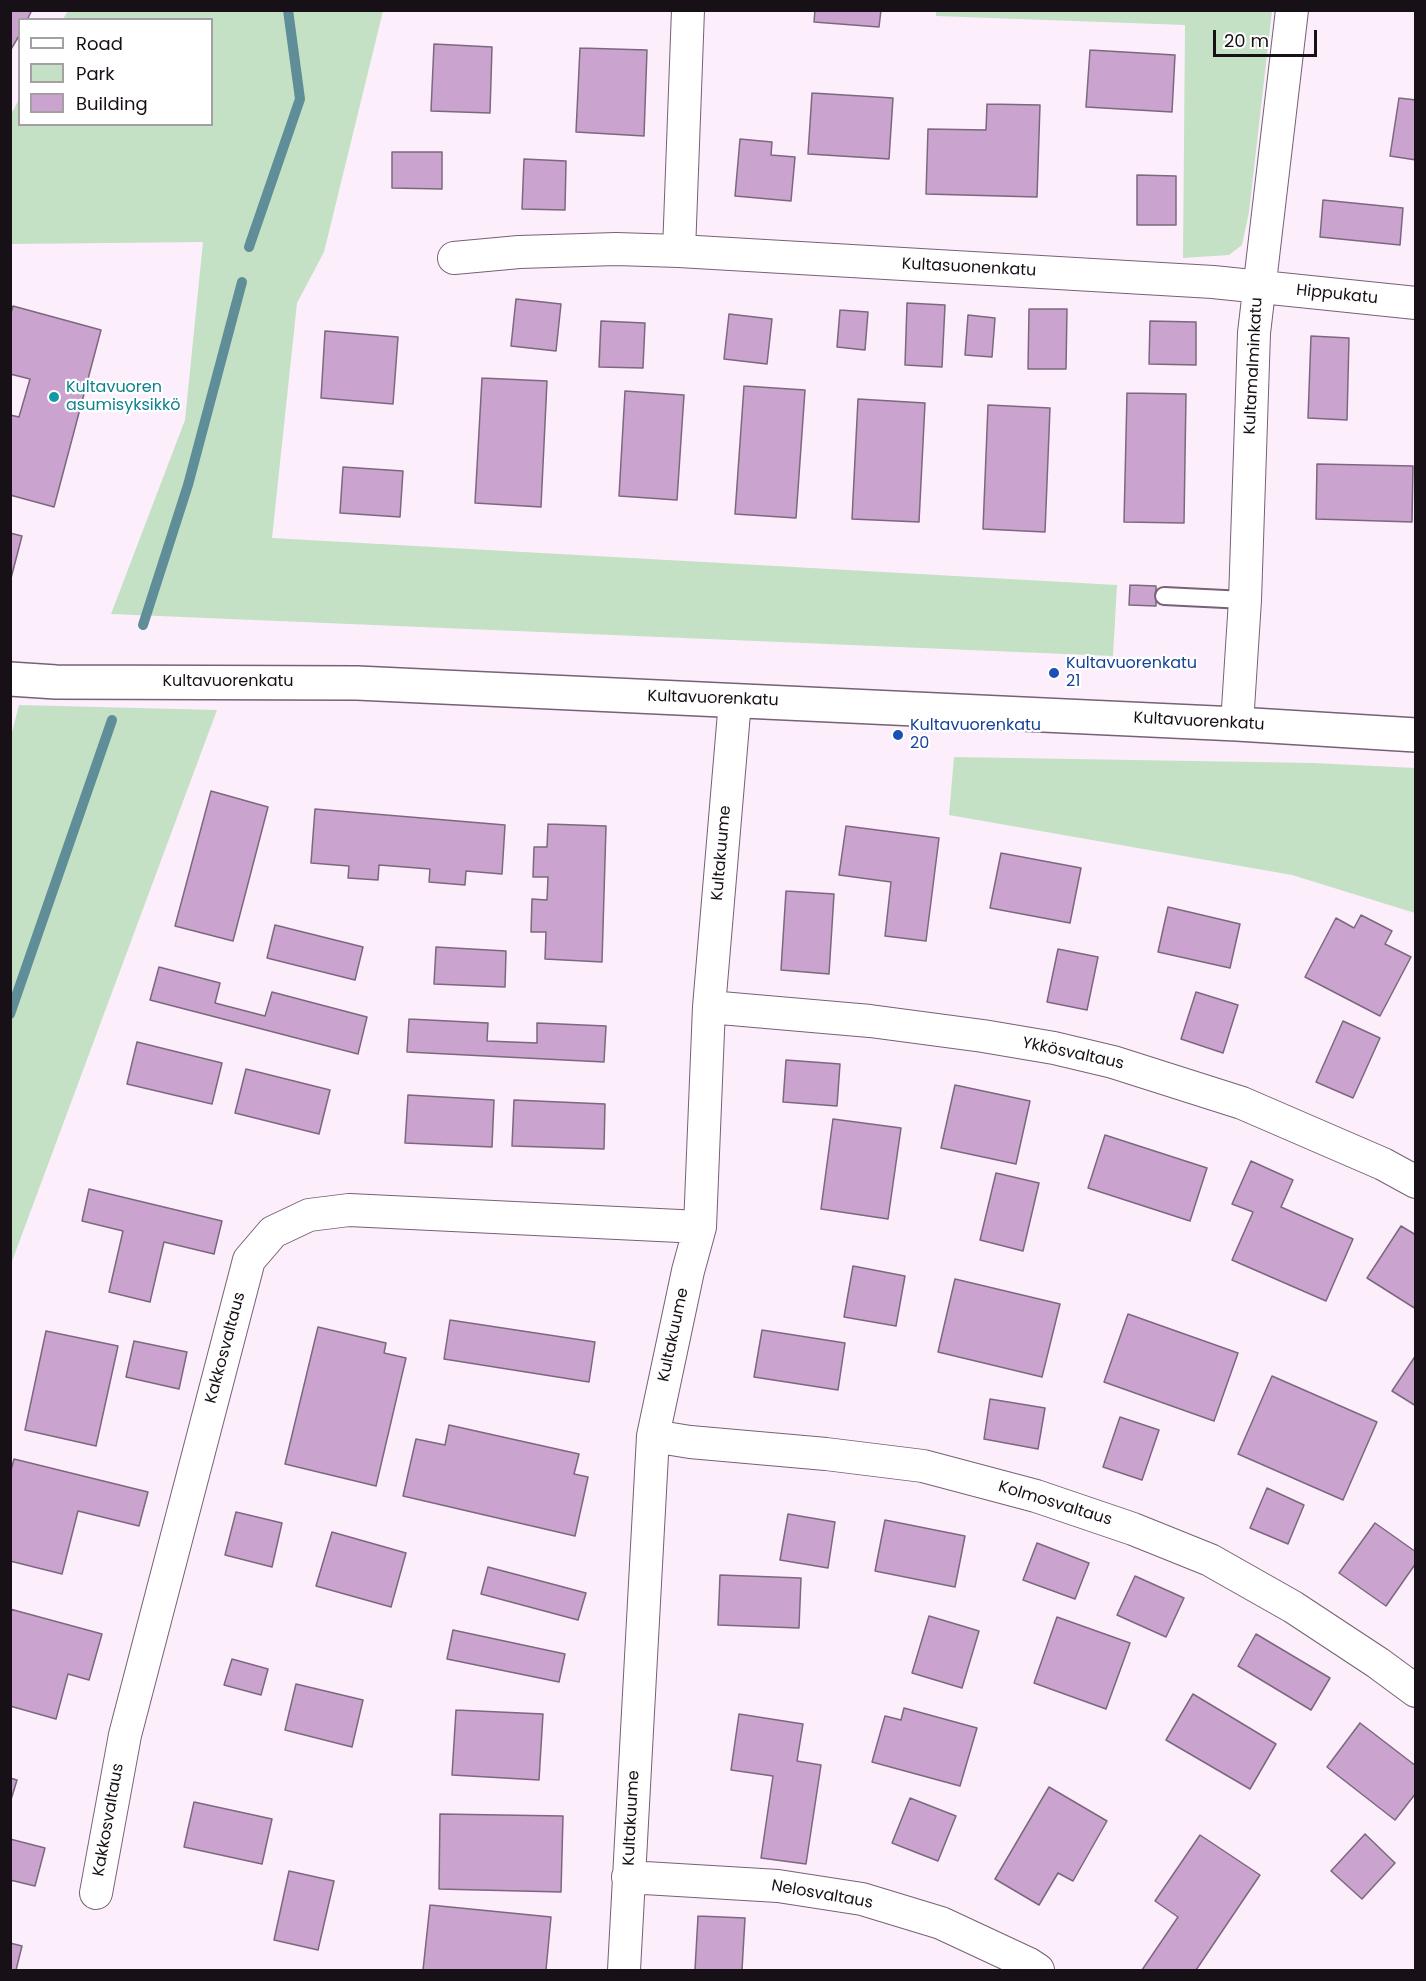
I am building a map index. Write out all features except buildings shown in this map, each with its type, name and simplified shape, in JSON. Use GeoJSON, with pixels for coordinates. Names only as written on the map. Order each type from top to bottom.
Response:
{"type":"FeatureCollection","features":[{"type":"Feature","properties":{"kind":"street"},"geometry":{"type":"LineString","coordinates":[[679,251],[688,10]]}},
{"type":"Feature","properties":{"kind":"street","name":"Kultamalminkatu"},"geometry":{"type":"LineString","coordinates":[[1237,724],[1245,600],[1254,333],[1293,10]]}},
{"type":"Feature","properties":{"kind":"street","name":"Kultasuonenkatu"},"geometry":{"type":"LineString","coordinates":[[454,258],[519,252],[616,249],[679,251],[1259,286]]}},
{"type":"Feature","properties":{"kind":"street","name":"Hippukatu"},"geometry":{"type":"LineString","coordinates":[[1259,286],[1416,303]]}},
{"type":"Feature","properties":{"kind":"street","name":"Kultavuorenkatu"},"geometry":{"type":"LineString","coordinates":[[10,679],[56,682],[357,683],[735,701],[802,702],[1416,735]]}},
{"type":"Feature","properties":{"kind":"street","name":"Kultakuume"},"geometry":{"type":"LineString","coordinates":[[624,1971],[653,1436],[688,1271],[700,1227],[709,1007],[735,701]]}},
{"type":"Feature","properties":{"kind":"street","name":"Ykkösvaltaus"},"geometry":{"type":"LineString","coordinates":[[709,1007],[892,1024],[983,1036],[1054,1048],[1113,1062],[1242,1103],[1363,1155],[1416,1182]]}},
{"type":"Feature","properties":{"kind":"street","name":"Kakkosvaltaus"},"geometry":{"type":"LineString","coordinates":[[96,1893],[125,1735],[249,1260],[273,1232],[309,1215],[349,1210],[700,1227]]}},
{"type":"Feature","properties":{"kind":"street","name":"Kolmosvaltaus"},"geometry":{"type":"LineString","coordinates":[[653,1436],[690,1442],[826,1454],[923,1466],[1036,1496],[1133,1529],[1210,1560],[1293,1607],[1416,1691]]}},
{"type":"Feature","properties":{"kind":"street","name":"Nelosvaltaus"},"geometry":{"type":"LineString","coordinates":[[628,1877],[778,1886],[862,1899],[941,1923],[1029,1964],[1038,1971]]}},
{"type":"Feature","properties":{"kind":"lane"},"geometry":{"type":"LineString","coordinates":[[1164,596],[1245,600]]}},
{"type":"Feature","properties":{"kind":"green space"},"geometry":{"type":"Polygon","coordinates":[[[68,11],[383,11],[324,252],[297,303],[272,538],[1117,585],[1113,656],[111,614],[185,420],[203,242],[11,244],[11,112],[18,101],[18,126],[213,126],[213,18],[64,18],[68,11]]]}},
{"type":"Feature","properties":{"kind":"green space"},"geometry":{"type":"Polygon","coordinates":[[[936,11],[1272,11],[1249,212],[1242,245],[1229,255],[1183,258],[1185,25],[936,16],[936,11]]]}},
{"type":"Feature","properties":{"kind":"green space"},"geometry":{"type":"Polygon","coordinates":[[[19,705],[217,710],[11,1264],[10,740],[19,705]]]}},
{"type":"Feature","properties":{"kind":"green space"},"geometry":{"type":"Polygon","coordinates":[[[954,757],[1314,763],[1415,768],[1415,913],[1292,875],[949,815],[954,757]]]}},
{"type":"Feature","properties":{"kind":"waterway"},"geometry":{"type":"LineString","coordinates":[[249,247],[300,99],[288,10]]}},
{"type":"Feature","properties":{"kind":"waterway"},"geometry":{"type":"LineString","coordinates":[[143,625],[188,485],[242,282]]}},
{"type":"Feature","properties":{"kind":"waterway"},"geometry":{"type":"LineString","coordinates":[[10,1014],[112,720]]}},
{"type":"Feature","properties":{"kind":"place","name":"Kultavuoren asumisyksikkö"},"geometry":{"type":"Point","coordinates":[54,397]}},
{"type":"Feature","properties":{"kind":"place","name":"Kultavuorenkatu 21"},"geometry":{"type":"Point","coordinates":[1054,673]}},
{"type":"Feature","properties":{"kind":"place","name":"Kultavuorenkatu 20"},"geometry":{"type":"Point","coordinates":[898,735]}}]}
